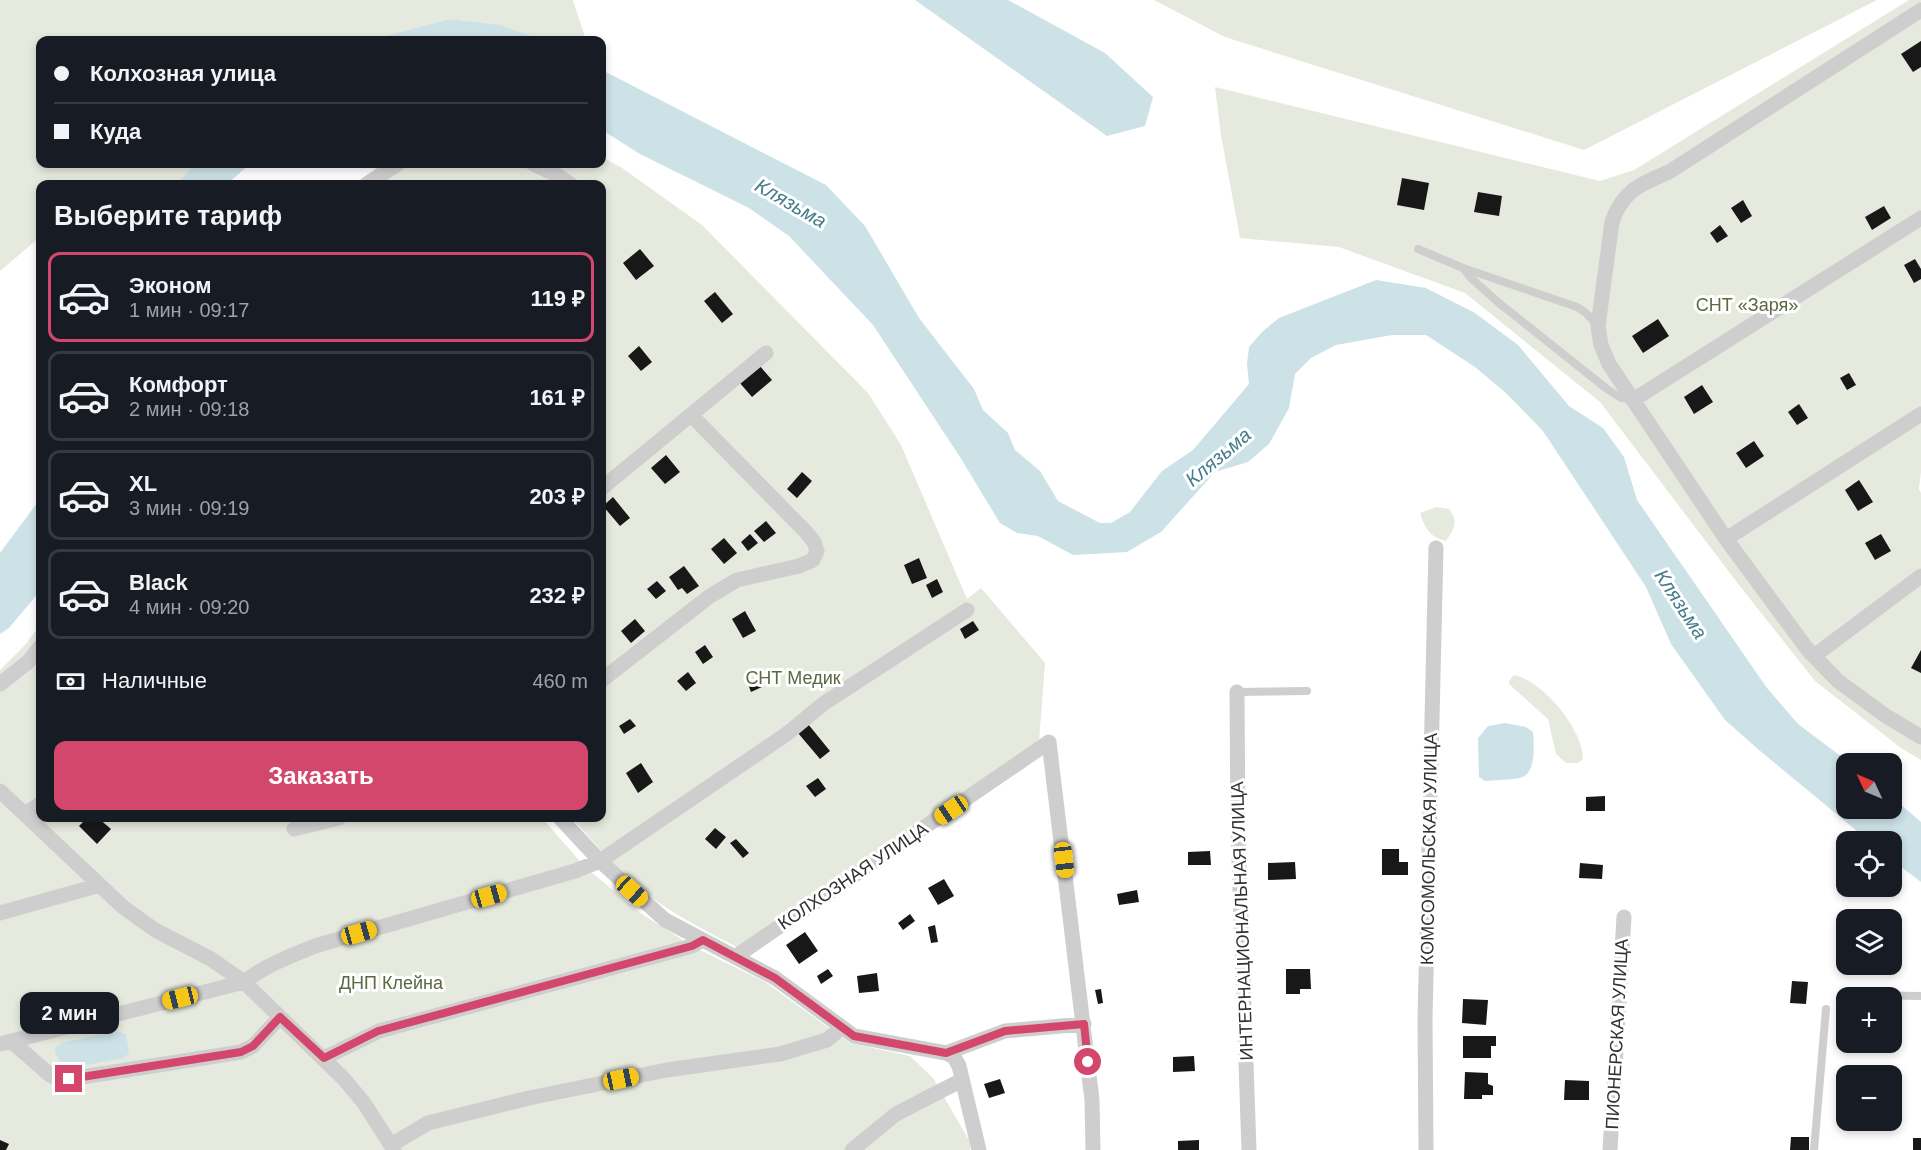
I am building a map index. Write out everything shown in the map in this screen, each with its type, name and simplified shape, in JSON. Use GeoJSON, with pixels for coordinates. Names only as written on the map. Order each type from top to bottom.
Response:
{"type":"FeatureCollection","features":[{"type":"Feature","properties":{"kind":"street"},"geometry":{"type":"LineString","coordinates":[[1921,10],[1670,171],[1641,184],[1626,194],[1618,205],[1612,222],[1598,326],[1601,345],[1609,364],[1726,539],[1814,656],[1838,681],[1886,716],[1921,737]]}},
{"type":"Feature","properties":{"kind":"street"},"geometry":{"type":"LineString","coordinates":[[373,180],[392,168]]}},
{"type":"Feature","properties":{"kind":"street"},"geometry":{"type":"LineString","coordinates":[[542,168],[564,180]]}},
{"type":"Feature","properties":{"kind":"street"},"geometry":{"type":"LineString","coordinates":[[1633,399],[1921,218]]}},
{"type":"Feature","properties":{"kind":"street"},"geometry":{"type":"LineString","coordinates":[[606,485],[765,353]]}},
{"type":"Feature","properties":{"kind":"street"},"geometry":{"type":"LineString","coordinates":[[1726,539],[1921,414]]}},
{"type":"Feature","properties":{"kind":"street"},"geometry":{"type":"LineString","coordinates":[[606,677],[718,591],[736,580],[799,566],[813,560],[817,551],[814,542],[805,531],[691,415]]}},
{"type":"Feature","properties":{"kind":"street","name":"КОМСОМОЛЬСКАЯ УЛИЦА"},"geometry":{"type":"LineString","coordinates":[[1426,1150],[1425,1019],[1436,548]]}},
{"type":"Feature","properties":{"kind":"street"},"geometry":{"type":"LineString","coordinates":[[1814,656],[1921,576]]}},
{"type":"Feature","properties":{"kind":"street"},"geometry":{"type":"LineString","coordinates":[[5,1042],[244,982],[257,971],[315,946],[575,871],[600,861],[788,733],[823,704],[967,610]]}},
{"type":"Feature","properties":{"kind":"street"},"geometry":{"type":"LineString","coordinates":[[0,684],[28,662],[36,652]]}},
{"type":"Feature","properties":{"kind":"street","name":"ИНТЕРНАЦИОНАЛЬНАЯ УЛИЦА"},"geometry":{"type":"LineString","coordinates":[[1237,692],[1238,830],[1249,1150]]}},
{"type":"Feature","properties":{"kind":"street","name":"КОЛХОЗНАЯ УЛИЦА"},"geometry":{"type":"LineString","coordinates":[[735,957],[1049,742],[1084,1024],[1092,1100],[1093,1150]]}},
{"type":"Feature","properties":{"kind":"street"},"geometry":{"type":"LineString","coordinates":[[0,791],[123,907],[155,930],[211,959],[244,982],[324,1058],[364,1103],[392,1148],[428,1123],[528,1098],[667,1070],[780,1054],[827,1040],[841,1028]]}},
{"type":"Feature","properties":{"kind":"street"},"geometry":{"type":"LineString","coordinates":[[25,814],[36,807]]}},
{"type":"Feature","properties":{"kind":"street"},"geometry":{"type":"LineString","coordinates":[[294,829],[323,822]]}},
{"type":"Feature","properties":{"kind":"street"},"geometry":{"type":"LineString","coordinates":[[564,822],[600,861],[665,920],[775,978],[854,1036],[946,1053],[954,1057],[959,1066],[979,1150]]}},
{"type":"Feature","properties":{"kind":"street"},"geometry":{"type":"LineString","coordinates":[[0,913],[100,885]]}},
{"type":"Feature","properties":{"kind":"street","name":"ПИОНЕРСКАЯ УЛИЦА"},"geometry":{"type":"LineString","coordinates":[[1610,1150],[1624,917]]}},
{"type":"Feature","properties":{"kind":"street"},"geometry":{"type":"LineString","coordinates":[[324,1058],[378,1031],[692,946],[703,940]]}},
{"type":"Feature","properties":{"kind":"street"},"geometry":{"type":"LineString","coordinates":[[5,1042],[50,1075],[69,1079],[241,1052],[253,1046],[280,1017]]}},
{"type":"Feature","properties":{"kind":"street"},"geometry":{"type":"LineString","coordinates":[[946,1053],[1005,1031],[1084,1024]]}},
{"type":"Feature","properties":{"kind":"street"},"geometry":{"type":"LineString","coordinates":[[852,1150],[896,1114],[962,1080]]}},
{"type":"Feature","properties":{"kind":"lane"},"geometry":{"type":"LineString","coordinates":[[1418,249],[1463,268],[1577,307],[1598,326]]}},
{"type":"Feature","properties":{"kind":"lane"},"geometry":{"type":"LineString","coordinates":[[1463,268],[1499,303],[1607,389],[1621,398],[1633,399]]}},
{"type":"Feature","properties":{"kind":"lane"},"geometry":{"type":"LineString","coordinates":[[1237,692],[1307,691]]}},
{"type":"Feature","properties":{"kind":"lane"},"geometry":{"type":"LineString","coordinates":[[1902,996],[1921,996]]}},
{"type":"Feature","properties":{"kind":"lane"},"geometry":{"type":"LineString","coordinates":[[1814,1150],[1826,1009]]}},
{"type":"Feature","properties":{"kind":"green space"},"geometry":{"type":"Polygon","coordinates":[[[0,0],[573,0],[585,36],[531,36],[501,25],[450,19],[384,36],[36,36],[36,168],[190,168],[181,180],[36,180],[36,240],[0,271],[0,0]]]}},
{"type":"Feature","properties":{"kind":"green space"},"geometry":{"type":"Polygon","coordinates":[[[1154,0],[1877,0],[1584,150],[1225,37],[1154,0]]]}},
{"type":"Feature","properties":{"kind":"green space","name":"СНТ «Заря»"},"geometry":{"type":"Polygon","coordinates":[[[1909,0],[1921,0],[1921,471],[1919,489],[1921,493],[1921,760],[1901,748],[1815,681],[1600,402],[1465,293],[1339,247],[1240,238],[1221,135],[1215,87],[1600,181],[1634,170],[1909,0]]]}},
{"type":"Feature","properties":{"kind":"green space","name":"СНТ Медик"},"geometry":{"type":"Polygon","coordinates":[[[606,159],[702,225],[868,393],[901,445],[967,599],[981,588],[1045,663],[1039,742],[738,948],[677,914],[633,883],[576,822],[606,822],[606,180],[360,180],[376,168],[606,168],[606,159]]]}},
{"type":"Feature","properties":{"kind":"green space"},"geometry":{"type":"Polygon","coordinates":[[[1436,507],[1449,509],[1454,518],[1453,529],[1446,541],[1429,532],[1420,513],[1436,507]]]}},
{"type":"Feature","properties":{"kind":"green space","name":"ДНП Клейна"},"geometry":{"type":"Polygon","coordinates":[[[36,630],[36,822],[546,822],[585,867],[639,912],[692,946],[765,982],[850,1043],[910,1056],[933,1078],[970,1142],[970,1150],[0,1150],[0,670],[36,630]]]}},
{"type":"Feature","properties":{"kind":"green space"},"geometry":{"type":"Polygon","coordinates":[[[1514,675],[1537,686],[1549,696],[1569,721],[1581,747],[1583,759],[1578,763],[1566,763],[1556,754],[1548,719],[1509,684],[1514,675]]]}},
{"type":"Feature","properties":{"kind":"water"},"geometry":{"type":"Polygon","coordinates":[[[915,0],[1008,0],[1105,53],[1153,97],[1145,126],[1107,136],[915,0]]]}},
{"type":"Feature","properties":{"kind":"water"},"geometry":{"type":"Polygon","coordinates":[[[450,19],[501,25],[531,36],[384,36],[450,19]]]}},
{"type":"Feature","properties":{"kind":"water","name":"Клязьма"},"geometry":{"type":"Polygon","coordinates":[[[606,72],[826,185],[865,226],[919,318],[974,389],[983,410],[1008,433],[1015,450],[1040,471],[1058,501],[1100,523],[1111,523],[1130,512],[1162,471],[1193,450],[1249,384],[1247,364],[1249,347],[1279,318],[1376,280],[1426,288],[1475,313],[1518,345],[1569,406],[1603,428],[1624,457],[1637,500],[1767,688],[1798,724],[1837,753],[1836,814],[1725,720],[1671,644],[1646,587],[1543,431],[1507,394],[1475,367],[1426,335],[1392,335],[1336,345],[1311,358],[1295,374],[1289,408],[1269,444],[1248,462],[1215,472],[1161,532],[1127,552],[1073,555],[1038,536],[1017,533],[1000,523],[960,457],[873,325],[789,236],[749,208],[640,154],[606,133],[606,72]]]}},
{"type":"Feature","properties":{"kind":"water"},"geometry":{"type":"Polygon","coordinates":[[[190,168],[245,168],[232,180],[181,180],[190,168]]]}},
{"type":"Feature","properties":{"kind":"water"},"geometry":{"type":"Polygon","coordinates":[[[36,504],[36,596],[9,628],[0,634],[0,553],[36,504]]]}},
{"type":"Feature","properties":{"kind":"water"},"geometry":{"type":"Polygon","coordinates":[[[1505,723],[1526,727],[1533,732],[1533,757],[1530,769],[1523,777],[1485,781],[1479,777],[1478,738],[1488,726],[1505,723]]]}},
{"type":"Feature","properties":{"kind":"water"},"geometry":{"type":"Polygon","coordinates":[[[1902,806],[1921,822],[1921,882],[1902,868],[1902,831],[1857,831],[1842,819],[1902,819],[1902,806]]]}},
{"type":"Feature","properties":{"kind":"water"},"geometry":{"type":"Polygon","coordinates":[[[118,1031],[126,1034],[129,1053],[124,1058],[70,1066],[61,1062],[57,1057],[55,1048],[61,1043],[118,1031]]]}},
{"type":"Feature","properties":{"kind":"building"},"geometry":{"type":"Polygon","coordinates":[[[1921,41],[1921,67],[1913,72],[1901,54],[1921,41]]]}},
{"type":"Feature","properties":{"kind":"building"},"geometry":{"type":"Polygon","coordinates":[[[1402,178],[1429,183],[1424,210],[1397,205],[1402,178]]]}},
{"type":"Feature","properties":{"kind":"building"},"geometry":{"type":"Polygon","coordinates":[[[1478,192],[1502,196],[1499,216],[1474,212],[1478,192]]]}},
{"type":"Feature","properties":{"kind":"building"},"geometry":{"type":"Polygon","coordinates":[[[1743,200],[1752,216],[1741,223],[1731,208],[1743,200]]]}},
{"type":"Feature","properties":{"kind":"building"},"geometry":{"type":"Polygon","coordinates":[[[1884,206],[1891,218],[1872,230],[1865,217],[1884,206]]]}},
{"type":"Feature","properties":{"kind":"building"},"geometry":{"type":"Polygon","coordinates":[[[1720,225],[1728,236],[1717,243],[1710,233],[1720,225]]]}},
{"type":"Feature","properties":{"kind":"building"},"geometry":{"type":"Polygon","coordinates":[[[640,249],[654,266],[636,280],[623,263],[640,249]]]}},
{"type":"Feature","properties":{"kind":"building"},"geometry":{"type":"Polygon","coordinates":[[[1915,259],[1921,269],[1921,279],[1914,283],[1904,265],[1915,259]]]}},
{"type":"Feature","properties":{"kind":"building"},"geometry":{"type":"Polygon","coordinates":[[[715,292],[733,314],[722,323],[704,301],[715,292]]]}},
{"type":"Feature","properties":{"kind":"building"},"geometry":{"type":"Polygon","coordinates":[[[1658,319],[1669,336],[1643,353],[1632,336],[1658,319]]]}},
{"type":"Feature","properties":{"kind":"building"},"geometry":{"type":"Polygon","coordinates":[[[639,346],[652,362],[641,371],[628,356],[639,346]]]}},
{"type":"Feature","properties":{"kind":"building"},"geometry":{"type":"Polygon","coordinates":[[[759,365],[772,380],[752,397],[739,382],[759,365]]]}},
{"type":"Feature","properties":{"kind":"building"},"geometry":{"type":"Polygon","coordinates":[[[1849,373],[1856,385],[1847,390],[1840,378],[1849,373]]]}},
{"type":"Feature","properties":{"kind":"building"},"geometry":{"type":"Polygon","coordinates":[[[1702,385],[1713,402],[1694,414],[1684,397],[1702,385]]]}},
{"type":"Feature","properties":{"kind":"building"},"geometry":{"type":"Polygon","coordinates":[[[1799,404],[1808,418],[1797,425],[1788,412],[1799,404]]]}},
{"type":"Feature","properties":{"kind":"building"},"geometry":{"type":"Polygon","coordinates":[[[1754,441],[1764,456],[1746,468],[1736,453],[1754,441]]]}},
{"type":"Feature","properties":{"kind":"building"},"geometry":{"type":"Polygon","coordinates":[[[666,455],[680,472],[665,484],[651,468],[666,455]]]}},
{"type":"Feature","properties":{"kind":"building"},"geometry":{"type":"Polygon","coordinates":[[[802,472],[812,481],[797,498],[787,489],[802,472]]]}},
{"type":"Feature","properties":{"kind":"building"},"geometry":{"type":"Polygon","coordinates":[[[1859,480],[1873,502],[1858,511],[1845,490],[1859,480]]]}},
{"type":"Feature","properties":{"kind":"building"},"geometry":{"type":"Polygon","coordinates":[[[613,497],[630,518],[620,526],[606,510],[606,503],[613,497]]]}},
{"type":"Feature","properties":{"kind":"building"},"geometry":{"type":"Polygon","coordinates":[[[766,521],[776,533],[764,542],[754,531],[766,521]]]}},
{"type":"Feature","properties":{"kind":"building"},"geometry":{"type":"Polygon","coordinates":[[[750,534],[758,543],[748,551],[741,542],[750,534]]]}},
{"type":"Feature","properties":{"kind":"building"},"geometry":{"type":"Polygon","coordinates":[[[1881,534],[1891,551],[1875,560],[1865,543],[1881,534]]]}},
{"type":"Feature","properties":{"kind":"building"},"geometry":{"type":"Polygon","coordinates":[[[724,538],[737,553],[724,564],[711,549],[724,538]]]}},
{"type":"Feature","properties":{"kind":"building"},"geometry":{"type":"Polygon","coordinates":[[[919,558],[927,578],[912,584],[904,565],[919,558]]]}},
{"type":"Feature","properties":{"kind":"building"},"geometry":{"type":"Polygon","coordinates":[[[684,566],[699,586],[687,594],[682,588],[678,590],[669,577],[684,566]]]}},
{"type":"Feature","properties":{"kind":"building"},"geometry":{"type":"Polygon","coordinates":[[[937,579],[943,592],[932,598],[926,585],[937,579]]]}},
{"type":"Feature","properties":{"kind":"building"},"geometry":{"type":"Polygon","coordinates":[[[657,581],[666,591],[656,599],[647,589],[657,581]]]}},
{"type":"Feature","properties":{"kind":"building"},"geometry":{"type":"Polygon","coordinates":[[[745,611],[756,631],[743,638],[732,619],[745,611]]]}},
{"type":"Feature","properties":{"kind":"building"},"geometry":{"type":"Polygon","coordinates":[[[635,619],[645,631],[631,643],[621,631],[635,619]]]}},
{"type":"Feature","properties":{"kind":"building"},"geometry":{"type":"Polygon","coordinates":[[[973,621],[979,630],[965,639],[960,629],[973,621]]]}},
{"type":"Feature","properties":{"kind":"building"},"geometry":{"type":"Polygon","coordinates":[[[705,645],[713,657],[703,664],[695,652],[705,645]]]}},
{"type":"Feature","properties":{"kind":"building"},"geometry":{"type":"Polygon","coordinates":[[[1921,650],[1921,673],[1911,668],[1921,650]]]}},
{"type":"Feature","properties":{"kind":"building"},"geometry":{"type":"Polygon","coordinates":[[[688,672],[696,683],[686,691],[677,681],[688,672]]]}},
{"type":"Feature","properties":{"kind":"building"},"geometry":{"type":"Polygon","coordinates":[[[758,679],[762,687],[751,692],[748,684],[758,679]]]}},
{"type":"Feature","properties":{"kind":"building"},"geometry":{"type":"Polygon","coordinates":[[[630,719],[636,726],[624,734],[619,726],[630,719]]]}},
{"type":"Feature","properties":{"kind":"building"},"geometry":{"type":"Polygon","coordinates":[[[808,724],[830,751],[820,759],[798,733],[808,724]]]}},
{"type":"Feature","properties":{"kind":"building"},"geometry":{"type":"Polygon","coordinates":[[[641,763],[653,782],[638,793],[626,773],[641,763]]]}},
{"type":"Feature","properties":{"kind":"building"},"geometry":{"type":"Polygon","coordinates":[[[818,778],[826,789],[815,797],[806,786],[818,778]]]}},
{"type":"Feature","properties":{"kind":"building"},"geometry":{"type":"Polygon","coordinates":[[[1605,796],[1605,811],[1586,811],[1586,797],[1605,796]]]}},
{"type":"Feature","properties":{"kind":"building"},"geometry":{"type":"Polygon","coordinates":[[[83,822],[103,822],[111,829],[97,844],[79,826],[83,822]]]}},
{"type":"Feature","properties":{"kind":"building"},"geometry":{"type":"Polygon","coordinates":[[[715,828],[726,837],[716,849],[705,839],[715,828]]]}},
{"type":"Feature","properties":{"kind":"building"},"geometry":{"type":"Polygon","coordinates":[[[736,839],[749,853],[743,858],[730,843],[736,839]]]}},
{"type":"Feature","properties":{"kind":"building"},"geometry":{"type":"Polygon","coordinates":[[[1382,849],[1399,849],[1399,862],[1408,862],[1408,875],[1382,875],[1382,849]]]}},
{"type":"Feature","properties":{"kind":"building"},"geometry":{"type":"Polygon","coordinates":[[[1210,851],[1211,865],[1188,865],[1188,852],[1210,851]]]}},
{"type":"Feature","properties":{"kind":"building"},"geometry":{"type":"Polygon","coordinates":[[[1295,862],[1296,879],[1268,880],[1268,863],[1295,862]]]}},
{"type":"Feature","properties":{"kind":"building"},"geometry":{"type":"Polygon","coordinates":[[[1580,863],[1603,865],[1602,879],[1579,878],[1580,863]]]}},
{"type":"Feature","properties":{"kind":"building"},"geometry":{"type":"Polygon","coordinates":[[[944,879],[954,896],[938,905],[928,888],[944,879]]]}},
{"type":"Feature","properties":{"kind":"building"},"geometry":{"type":"Polygon","coordinates":[[[1137,890],[1139,902],[1119,905],[1117,894],[1137,890]]]}},
{"type":"Feature","properties":{"kind":"building"},"geometry":{"type":"Polygon","coordinates":[[[910,914],[915,921],[903,930],[898,923],[910,914]]]}},
{"type":"Feature","properties":{"kind":"building"},"geometry":{"type":"Polygon","coordinates":[[[935,925],[938,942],[931,943],[928,927],[935,925]]]}},
{"type":"Feature","properties":{"kind":"building"},"geometry":{"type":"Polygon","coordinates":[[[805,932],[818,951],[799,964],[786,945],[805,932]]]}},
{"type":"Feature","properties":{"kind":"building"},"geometry":{"type":"Polygon","coordinates":[[[828,969],[833,976],[821,984],[817,976],[828,969]]]}},
{"type":"Feature","properties":{"kind":"building"},"geometry":{"type":"Polygon","coordinates":[[[1286,969],[1310,969],[1311,989],[1300,989],[1300,994],[1286,994],[1286,969]]]}},
{"type":"Feature","properties":{"kind":"building"},"geometry":{"type":"Polygon","coordinates":[[[877,973],[879,991],[859,993],[857,976],[877,973]]]}},
{"type":"Feature","properties":{"kind":"building"},"geometry":{"type":"Polygon","coordinates":[[[1792,981],[1808,982],[1806,1004],[1790,1003],[1792,981]]]}},
{"type":"Feature","properties":{"kind":"building"},"geometry":{"type":"Polygon","coordinates":[[[1101,989],[1103,1003],[1098,1004],[1095,990],[1101,989]]]}},
{"type":"Feature","properties":{"kind":"building"},"geometry":{"type":"Polygon","coordinates":[[[1463,999],[1488,1000],[1486,1025],[1462,1023],[1463,999]]]}},
{"type":"Feature","properties":{"kind":"building"},"geometry":{"type":"Polygon","coordinates":[[[1463,1036],[1496,1036],[1496,1046],[1491,1046],[1491,1058],[1463,1058],[1463,1036]]]}},
{"type":"Feature","properties":{"kind":"building"},"geometry":{"type":"Polygon","coordinates":[[[1194,1056],[1195,1071],[1173,1072],[1173,1057],[1194,1056]]]}},
{"type":"Feature","properties":{"kind":"building"},"geometry":{"type":"Polygon","coordinates":[[[1465,1072],[1488,1073],[1488,1084],[1493,1086],[1493,1095],[1482,1095],[1482,1099],[1464,1099],[1465,1072]]]}},
{"type":"Feature","properties":{"kind":"building"},"geometry":{"type":"Polygon","coordinates":[[[1000,1079],[1005,1093],[989,1098],[984,1084],[1000,1079]]]}},
{"type":"Feature","properties":{"kind":"building"},"geometry":{"type":"Polygon","coordinates":[[[1565,1080],[1589,1081],[1589,1100],[1564,1100],[1565,1080]]]}},
{"type":"Feature","properties":{"kind":"building"},"geometry":{"type":"Polygon","coordinates":[[[1791,1137],[1809,1137],[1809,1150],[1790,1150],[1791,1137]]]}},
{"type":"Feature","properties":{"kind":"building"},"geometry":{"type":"Polygon","coordinates":[[[1913,1138],[1921,1138],[1921,1150],[1913,1150],[1913,1138]]]}},
{"type":"Feature","properties":{"kind":"building"},"geometry":{"type":"Polygon","coordinates":[[[0,1140],[9,1144],[6,1150],[0,1150],[0,1140]]]}},
{"type":"Feature","properties":{"kind":"building"},"geometry":{"type":"Polygon","coordinates":[[[1199,1140],[1199,1150],[1178,1150],[1178,1141],[1199,1140]]]}},
{"type":"Feature","properties":{"kind":"route"},"geometry":{"type":"LineString","coordinates":[[69,1079],[241,1052],[253,1046],[280,1017],[324,1058],[378,1031],[692,946],[703,940],[775,978],[854,1036],[946,1053],[1005,1031],[1084,1024],[1088,1062]]}}]}
